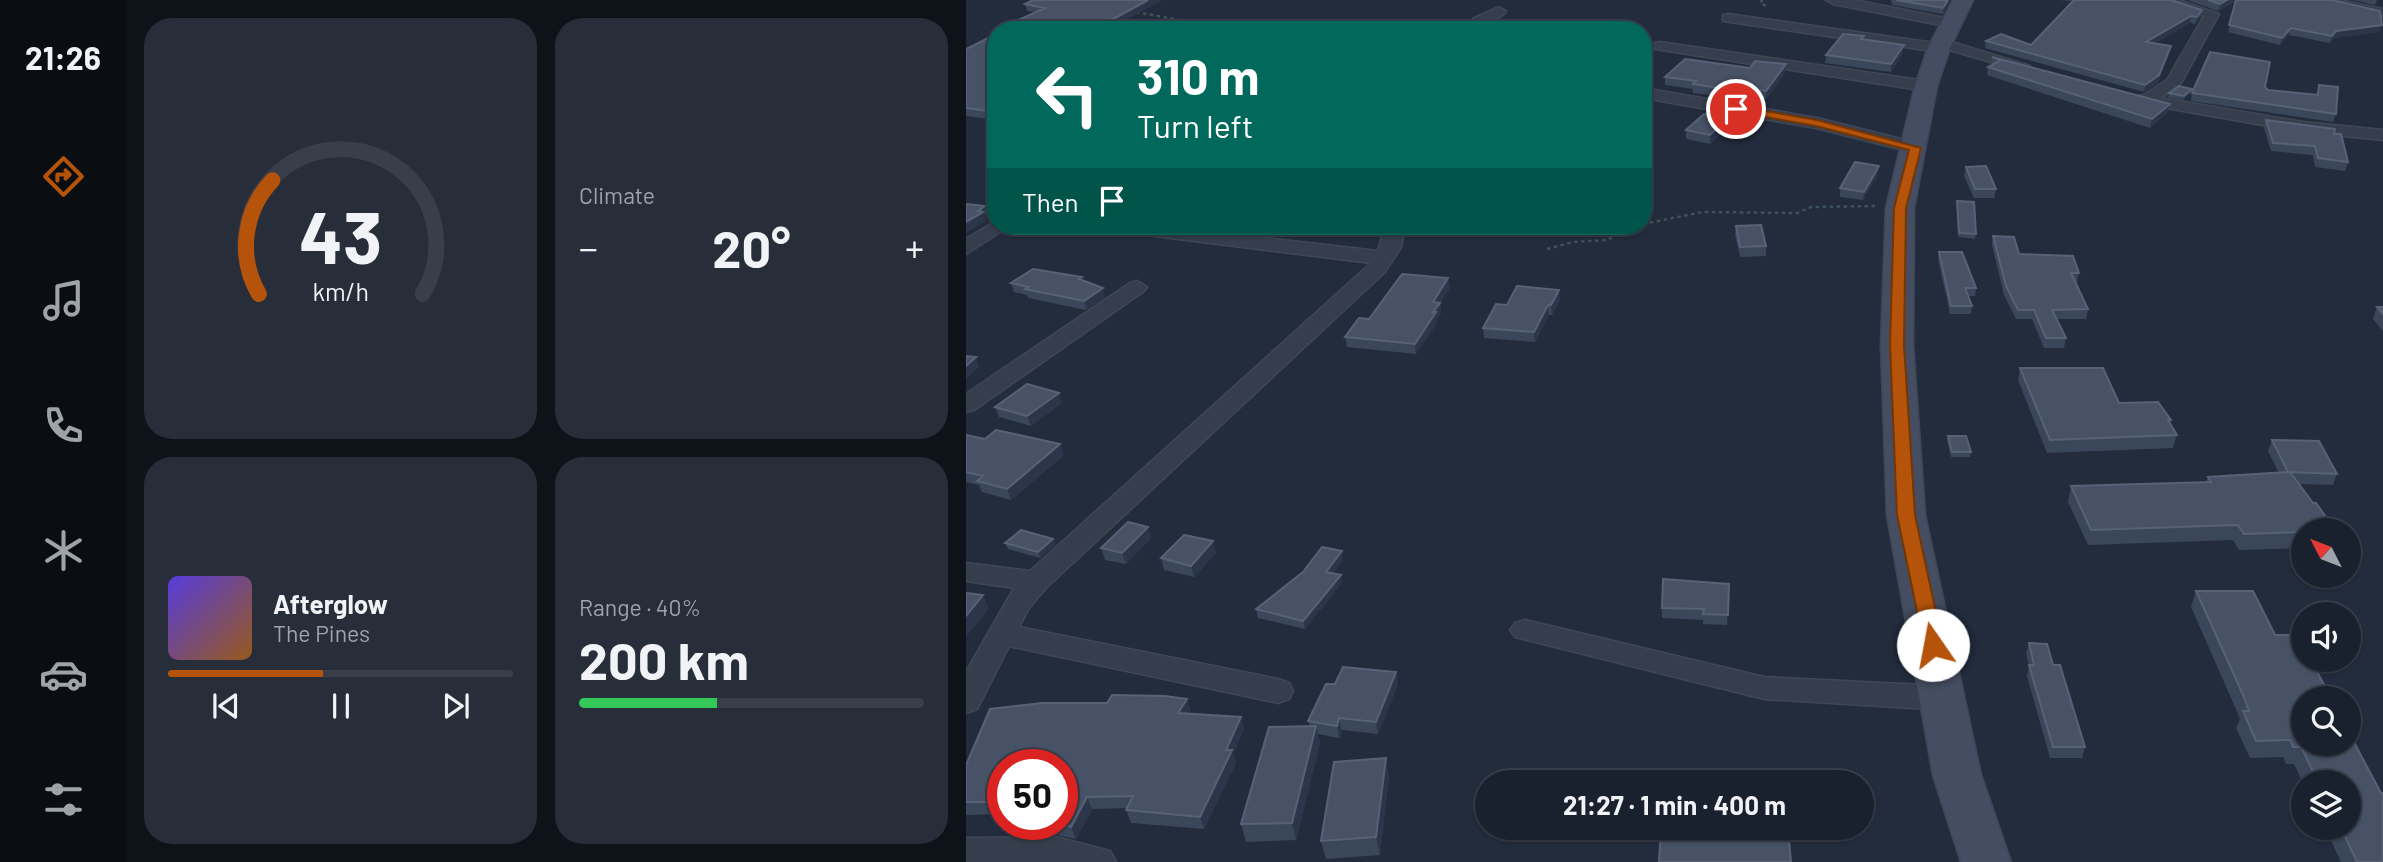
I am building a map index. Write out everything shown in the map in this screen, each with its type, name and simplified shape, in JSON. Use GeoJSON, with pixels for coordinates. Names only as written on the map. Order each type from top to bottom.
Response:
{"type":"FeatureCollection","features":[{"type":"Feature","properties":{"kind":"main road"},"geometry":{"type":"LineString","coordinates":[[1948,29],[1926,86],[1915,148],[1900,208],[1897,345],[1906,515],[1957,775],[1986,862]]}},
{"type":"Feature","properties":{"kind":"street"},"geometry":{"type":"LineString","coordinates":[[1833,0],[1948,29],[2044,72]]}},
{"type":"Feature","properties":{"kind":"street"},"geometry":{"type":"LineString","coordinates":[[2146,101],[2173,83],[2213,14],[2164,0]]}},
{"type":"Feature","properties":{"kind":"street"},"geometry":{"type":"LineString","coordinates":[[2320,0],[2383,13]]}},
{"type":"Feature","properties":{"kind":"street"},"geometry":{"type":"LineString","coordinates":[[1479,21],[1499,11]]}},
{"type":"Feature","properties":{"kind":"street"},"geometry":{"type":"LineString","coordinates":[[1728,18],[1948,29]]}},
{"type":"Feature","properties":{"kind":"street"},"geometry":{"type":"LineString","coordinates":[[1660,46],[1783,66],[1821,68],[1926,86]]}},
{"type":"Feature","properties":{"kind":"street"},"geometry":{"type":"LineString","coordinates":[[2120,94],[2146,101],[2303,127],[2383,135]]}},
{"type":"Feature","properties":{"kind":"street"},"geometry":{"type":"LineString","coordinates":[[1652,95],[1817,123],[1915,148]]}},
{"type":"Feature","properties":{"kind":"street"},"geometry":{"type":"LineString","coordinates":[[966,248],[987,234]]}},
{"type":"Feature","properties":{"kind":"street"},"geometry":{"type":"LineString","coordinates":[[1183,235],[1318,249],[1338,255],[1386,258]]}},
{"type":"Feature","properties":{"kind":"street"},"geometry":{"type":"LineString","coordinates":[[966,701],[1017,603],[1036,581],[1386,258],[1392,235]]}},
{"type":"Feature","properties":{"kind":"street"},"geometry":{"type":"LineString","coordinates":[[966,405],[1137,287]]}},
{"type":"Feature","properties":{"kind":"street"},"geometry":{"type":"LineString","coordinates":[[966,572],[1036,581]]}},
{"type":"Feature","properties":{"kind":"street"},"geometry":{"type":"LineString","coordinates":[[1525,630],[1765,688],[1944,698]]}},
{"type":"Feature","properties":{"kind":"street"},"geometry":{"type":"LineString","coordinates":[[1002,634],[1278,691]]}},
{"type":"Feature","properties":{"kind":"street"},"geometry":{"type":"LineString","coordinates":[[966,853],[1056,852],[1097,862]]}},
{"type":"Feature","properties":{"kind":"path"},"geometry":{"type":"LineString","coordinates":[[1130,12],[1182,21]]}},
{"type":"Feature","properties":{"kind":"path"},"geometry":{"type":"LineString","coordinates":[[1652,223],[1703,212],[1797,213],[1811,207],[1869,205],[1900,208]]}},
{"type":"Feature","properties":{"kind":"path"},"geometry":{"type":"LineString","coordinates":[[1547,249],[1573,242],[1606,240],[1618,235]]}},
{"type":"Feature","properties":{"kind":"building"},"geometry":{"type":"Polygon","coordinates":[[[1033,0],[1148,0],[1108,21],[1016,21],[1045,8],[1025,4],[1033,0]]]}},
{"type":"Feature","properties":{"kind":"building"},"geometry":{"type":"Polygon","coordinates":[[[1896,0],[1948,0],[1943,8],[1896,0]]]}},
{"type":"Feature","properties":{"kind":"building"},"geometry":{"type":"Polygon","coordinates":[[[2074,0],[2171,0],[2202,10],[2197,17],[2191,16],[2146,42],[2171,46],[2159,75],[2145,85],[1986,41],[2001,34],[2031,45],[2074,0]]]}},
{"type":"Feature","properties":{"kind":"building"},"geometry":{"type":"Polygon","coordinates":[[[2208,0],[2227,0],[2220,4],[2208,0]]]}},
{"type":"Feature","properties":{"kind":"building"},"geometry":{"type":"Polygon","coordinates":[[[2236,0],[2332,0],[2380,11],[2382,25],[2336,31],[2332,36],[2291,28],[2282,38],[2229,25],[2236,0]]]}},
{"type":"Feature","properties":{"kind":"building"},"geometry":{"type":"Polygon","coordinates":[[[1843,34],[1904,45],[1891,64],[1826,55],[1843,34]]]}},
{"type":"Feature","properties":{"kind":"building"},"geometry":{"type":"Polygon","coordinates":[[[987,38],[987,111],[966,108],[966,49],[987,38]]]}},
{"type":"Feature","properties":{"kind":"building"},"geometry":{"type":"Polygon","coordinates":[[[2210,52],[2270,62],[2265,87],[2268,90],[2318,95],[2319,85],[2338,87],[2336,114],[2192,93],[2210,52]]]}},
{"type":"Feature","properties":{"kind":"building"},"geometry":{"type":"Polygon","coordinates":[[[1992,57],[2170,104],[2152,119],[1988,67],[2001,60],[1992,57]]]}},
{"type":"Feature","properties":{"kind":"building"},"geometry":{"type":"Polygon","coordinates":[[[1685,59],[1750,68],[1755,61],[1786,64],[1766,91],[1721,84],[1718,88],[1693,84],[1696,81],[1665,77],[1685,59]]]}},
{"type":"Feature","properties":{"kind":"building"},"geometry":{"type":"Polygon","coordinates":[[[2179,86],[2192,89],[2184,96],[2169,93],[2179,86]]]}},
{"type":"Feature","properties":{"kind":"building"},"geometry":{"type":"Polygon","coordinates":[[[1704,114],[1727,118],[1710,135],[1686,130],[1704,114]]]}},
{"type":"Feature","properties":{"kind":"building"},"geometry":{"type":"Polygon","coordinates":[[[2266,120],[2335,129],[2334,134],[2341,134],[2348,162],[2318,158],[2315,146],[2273,143],[2266,120]]]}},
{"type":"Feature","properties":{"kind":"building"},"geometry":{"type":"Polygon","coordinates":[[[1855,162],[1879,166],[1864,192],[1840,188],[1855,162]]]}},
{"type":"Feature","properties":{"kind":"building"},"geometry":{"type":"Polygon","coordinates":[[[1986,166],[1996,189],[1975,189],[1966,167],[1986,166]]]}},
{"type":"Feature","properties":{"kind":"building"},"geometry":{"type":"Polygon","coordinates":[[[1957,201],[1974,202],[1976,234],[1959,233],[1957,201]]]}},
{"type":"Feature","properties":{"kind":"building"},"geometry":{"type":"Polygon","coordinates":[[[966,204],[985,206],[978,211],[983,212],[966,222],[966,204]]]}},
{"type":"Feature","properties":{"kind":"building"},"geometry":{"type":"Polygon","coordinates":[[[1761,225],[1766,246],[1740,247],[1736,226],[1761,225]]]}},
{"type":"Feature","properties":{"kind":"building"},"geometry":{"type":"Polygon","coordinates":[[[1993,236],[2014,237],[2019,254],[2073,256],[2079,273],[2071,273],[2088,309],[2052,310],[2066,338],[2046,338],[2034,310],[2018,310],[2006,286],[1993,236]]]}},
{"type":"Feature","properties":{"kind":"building"},"geometry":{"type":"Polygon","coordinates":[[[1939,252],[1962,252],[1976,288],[1965,288],[1972,306],[1951,306],[1939,252]]]}},
{"type":"Feature","properties":{"kind":"building"},"geometry":{"type":"Polygon","coordinates":[[[1033,269],[1082,277],[1079,279],[1103,288],[1084,301],[1025,289],[1028,287],[1011,283],[1033,269]]]}},
{"type":"Feature","properties":{"kind":"building"},"geometry":{"type":"Polygon","coordinates":[[[1402,274],[1448,278],[1433,302],[1440,303],[1433,312],[1436,312],[1415,344],[1345,337],[1359,318],[1369,319],[1402,274]]]}},
{"type":"Feature","properties":{"kind":"building"},"geometry":{"type":"Polygon","coordinates":[[[1517,286],[1559,290],[1534,332],[1483,328],[1496,304],[1507,305],[1517,286]]]}},
{"type":"Feature","properties":{"kind":"building"},"geometry":{"type":"Polygon","coordinates":[[[966,356],[976,357],[966,366],[966,356]]]}},
{"type":"Feature","properties":{"kind":"building"},"geometry":{"type":"Polygon","coordinates":[[[2020,368],[2103,368],[2119,403],[2158,402],[2171,420],[2168,420],[2177,435],[2050,440],[2020,368]]]}},
{"type":"Feature","properties":{"kind":"building"},"geometry":{"type":"Polygon","coordinates":[[[1027,384],[1059,393],[1027,416],[995,407],[1027,384]]]}},
{"type":"Feature","properties":{"kind":"building"},"geometry":{"type":"Polygon","coordinates":[[[996,430],[1060,444],[1007,489],[977,481],[983,476],[966,472],[966,435],[985,439],[996,430]]]}},
{"type":"Feature","properties":{"kind":"building"},"geometry":{"type":"Polygon","coordinates":[[[1948,436],[1966,436],[1971,452],[1952,452],[1948,436]]]}},
{"type":"Feature","properties":{"kind":"building"},"geometry":{"type":"Polygon","coordinates":[[[2272,440],[2319,441],[2337,474],[2288,472],[2272,440]]]}},
{"type":"Feature","properties":{"kind":"building"},"geometry":{"type":"Polygon","coordinates":[[[2290,472],[2327,518],[2291,518],[2291,532],[2244,534],[2238,525],[2091,530],[2071,486],[2211,482],[2208,477],[2290,472]]]}},
{"type":"Feature","properties":{"kind":"building"},"geometry":{"type":"Polygon","coordinates":[[[1128,522],[1148,527],[1122,553],[1101,548],[1128,522]]]}},
{"type":"Feature","properties":{"kind":"building"},"geometry":{"type":"Polygon","coordinates":[[[1021,530],[1053,539],[1038,552],[1005,543],[1021,530]]]}},
{"type":"Feature","properties":{"kind":"building"},"geometry":{"type":"Polygon","coordinates":[[[1184,535],[1213,541],[1191,566],[1161,558],[1184,535]]]}},
{"type":"Feature","properties":{"kind":"building"},"geometry":{"type":"Polygon","coordinates":[[[1322,547],[1342,551],[1326,572],[1341,575],[1303,621],[1256,609],[1303,572],[1322,547]]]}},
{"type":"Feature","properties":{"kind":"building"},"geometry":{"type":"Polygon","coordinates":[[[1663,579],[1729,584],[1728,615],[1703,614],[1704,609],[1662,608],[1663,579]]]}},
{"type":"Feature","properties":{"kind":"building"},"geometry":{"type":"Polygon","coordinates":[[[2196,591],[2253,591],[2275,635],[2291,635],[2291,672],[2317,672],[2325,686],[2291,686],[2291,742],[2290,740],[2256,741],[2243,711],[2249,711],[2196,591]]]}},
{"type":"Feature","properties":{"kind":"building"},"geometry":{"type":"Polygon","coordinates":[[[966,593],[983,595],[966,616],[966,593]]]}},
{"type":"Feature","properties":{"kind":"building"},"geometry":{"type":"Polygon","coordinates":[[[2029,643],[2047,644],[2053,665],[2060,665],[2085,747],[2053,747],[2029,665],[2034,665],[2029,643]]]}},
{"type":"Feature","properties":{"kind":"building"},"geometry":{"type":"Polygon","coordinates":[[[1343,667],[1396,672],[1376,722],[1339,718],[1337,726],[1308,721],[1326,684],[1335,684],[1343,667]]]}},
{"type":"Feature","properties":{"kind":"building"},"geometry":{"type":"Polygon","coordinates":[[[1112,695],[1165,696],[1187,699],[1178,713],[1241,717],[1226,750],[1232,750],[1200,817],[1126,810],[1133,796],[1087,797],[1078,814],[1078,749],[987,749],[987,802],[966,802],[966,765],[990,709],[1042,703],[1107,703],[1112,695]]]}},
{"type":"Feature","properties":{"kind":"building"},"geometry":{"type":"Polygon","coordinates":[[[1316,726],[1292,823],[1241,824],[1269,727],[1316,726]]]}},
{"type":"Feature","properties":{"kind":"building"},"geometry":{"type":"Polygon","coordinates":[[[2361,755],[2383,793],[2383,862],[2357,862],[2347,840],[2361,840],[2361,770],[2312,770],[2305,756],[2361,755]]]}},
{"type":"Feature","properties":{"kind":"building"},"geometry":{"type":"Polygon","coordinates":[[[1386,758],[1376,837],[1321,841],[1334,762],[1386,758]]]}},
{"type":"Feature","properties":{"kind":"building"},"geometry":{"type":"Polygon","coordinates":[[[1660,840],[1789,840],[1791,862],[1659,862],[1660,840]]]}},
{"type":"Feature","properties":{"kind":"route"},"geometry":{"type":"LineString","coordinates":[[1736,109],[1817,123],[1915,148],[1900,208],[1897,345],[1906,515],[1933,645]]}}]}
